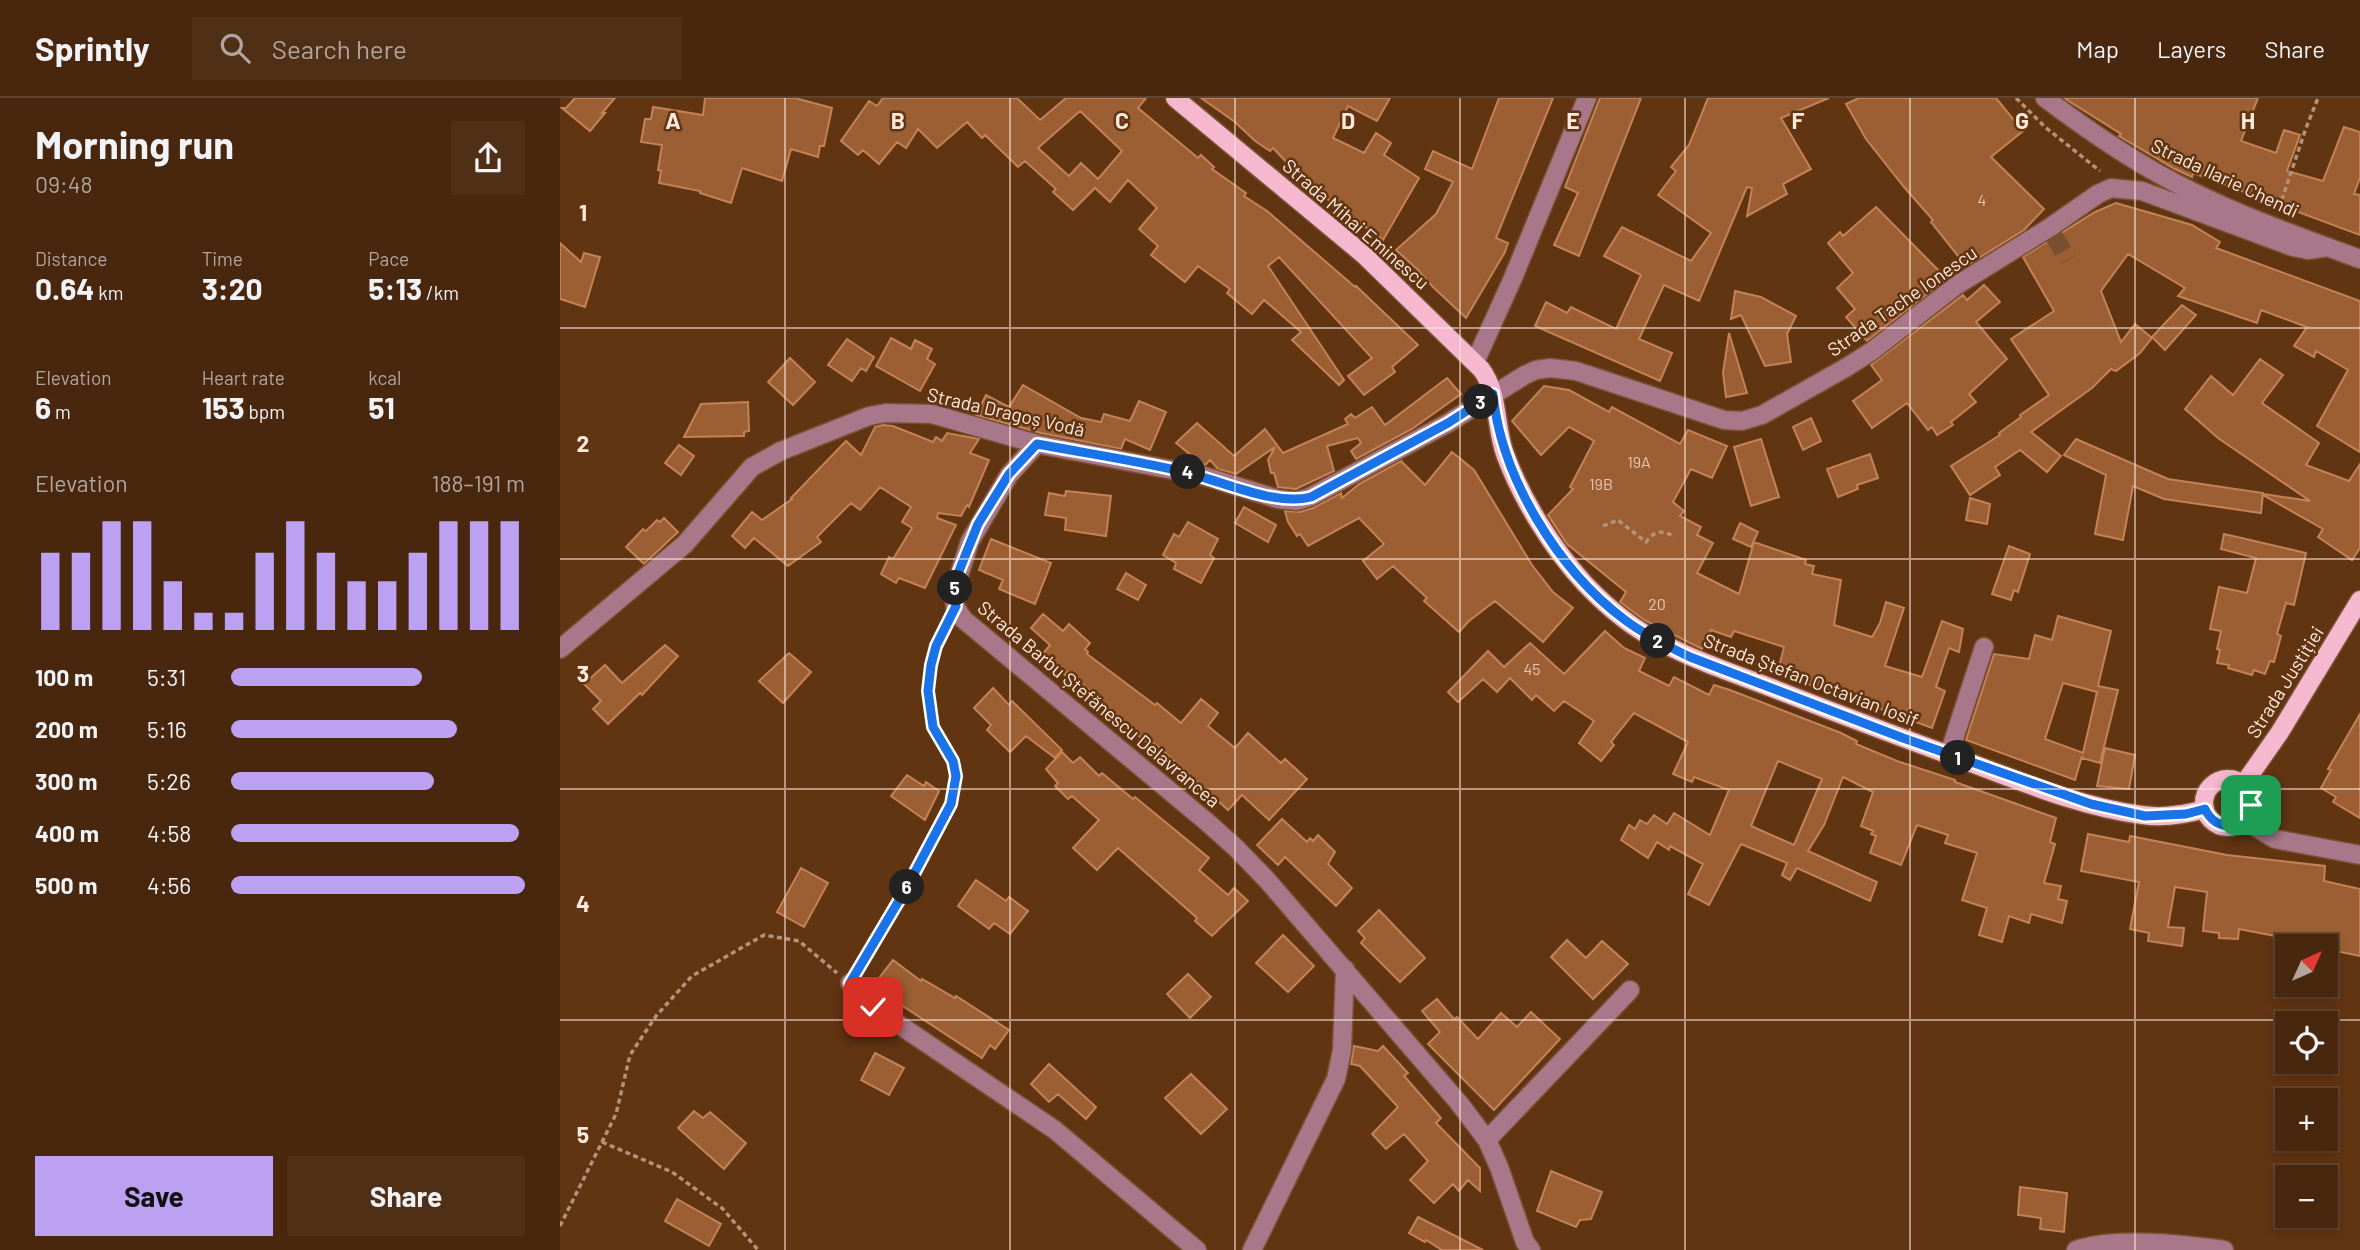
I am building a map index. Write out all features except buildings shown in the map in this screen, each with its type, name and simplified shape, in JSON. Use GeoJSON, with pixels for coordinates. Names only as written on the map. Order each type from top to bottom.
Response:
{"type":"FeatureCollection","features":[{"type":"Feature","properties":{"kind":"main road","name":"Strada Mihai Eminescu"},"geometry":{"type":"LineString","coordinates":[[1175,98],[1364,255],[1475,362],[1486,376],[1493,394]]}},
{"type":"Feature","properties":{"kind":"main road","name":"Strada Ștefan Octavian Iosif"},"geometry":{"type":"LineString","coordinates":[[1493,394],[1495,419],[1505,455],[1531,507],[1569,565],[1595,594],[1623,619],[1658,641],[1690,657],[2058,793],[2119,811],[2166,816],[2205,809]]}},
{"type":"Feature","properties":{"kind":"main road","name":"Strada Justiției"},"geometry":{"type":"LineString","coordinates":[[2243,785],[2280,732],[2360,600]]}},
{"type":"Feature","properties":{"kind":"main road"},"geometry":{"type":"LineString","coordinates":[[2229,779],[2243,785],[2248,790],[2251,805],[2244,820],[2238,824],[2222,826],[2208,817],[2205,809],[2206,794],[2215,783],[2229,779]]}},
{"type":"Feature","properties":{"kind":"street"},"geometry":{"type":"LineString","coordinates":[[1475,362],[1513,278],[1587,98]]}},
{"type":"Feature","properties":{"kind":"street","name":"Strada Ilarie Chendi"},"geometry":{"type":"LineString","coordinates":[[2045,98],[2111,145],[2158,174],[2273,225],[2360,259]]}},
{"type":"Feature","properties":{"kind":"street"},"geometry":{"type":"LineString","coordinates":[[2121,187],[2153,194],[2293,247],[2308,250],[2328,247]]}},
{"type":"Feature","properties":{"kind":"street","name":"Strada Tache Ionescu"},"geometry":{"type":"LineString","coordinates":[[1493,394],[1536,370],[1562,368],[1715,418],[1742,421],[1754,418],[1773,410],[1872,351],[1957,285],[2052,232],[2098,194],[2121,187]]}},
{"type":"Feature","properties":{"kind":"street","name":"Strada Dragoș Vodă"},"geometry":{"type":"LineString","coordinates":[[560,649],[685,544],[752,467],[782,451],[869,416],[895,412],[932,414],[1037,444],[1178,470],[1278,499],[1297,501],[1311,497],[1414,442],[1493,394]]}},
{"type":"Feature","properties":{"kind":"street","name":"Strada Barbu Ștefănescu Delavrancea"},"geometry":{"type":"LineString","coordinates":[[1037,444],[1009,474],[978,524],[954,591],[956,606],[963,619],[1236,848],[1345,969],[1422,1057],[1487,1140],[1525,1242],[1531,1250]]}},
{"type":"Feature","properties":{"kind":"street"},"geometry":{"type":"LineString","coordinates":[[1949,754],[1984,647]]}},
{"type":"Feature","properties":{"kind":"street"},"geometry":{"type":"LineString","coordinates":[[2244,820],[2275,839],[2360,855]]}},
{"type":"Feature","properties":{"kind":"street"},"geometry":{"type":"LineString","coordinates":[[1252,1250],[1336,1079],[1342,1050],[1345,969]]}},
{"type":"Feature","properties":{"kind":"street"},"geometry":{"type":"LineString","coordinates":[[850,983],[873,1007],[1055,1130],[1197,1250]]}},
{"type":"Feature","properties":{"kind":"street"},"geometry":{"type":"LineString","coordinates":[[1487,1140],[1630,990]]}},
{"type":"Feature","properties":{"kind":"street"},"geometry":{"type":"LineString","coordinates":[[2076,1250],[2099,1245],[2138,1244],[2224,1250]]}},
{"type":"Feature","properties":{"kind":"path"},"geometry":{"type":"LineString","coordinates":[[2015,98],[2045,127],[2121,187]]}},
{"type":"Feature","properties":{"kind":"path"},"geometry":{"type":"LineString","coordinates":[[2273,225],[2318,98]]}},
{"type":"Feature","properties":{"kind":"path"},"geometry":{"type":"LineString","coordinates":[[1603,526],[1618,520],[1646,542],[1653,533],[1675,537]]}},
{"type":"Feature","properties":{"kind":"path"},"geometry":{"type":"LineString","coordinates":[[560,1226],[616,1114],[630,1055],[656,1016],[692,976],[764,935],[799,942],[850,983],[907,887],[951,804],[956,787],[953,761],[933,727],[928,691],[936,646],[956,606]]}},
{"type":"Feature","properties":{"kind":"path"},"geometry":{"type":"LineString","coordinates":[[602,1142],[672,1172],[723,1209],[758,1250]]}},
{"type":"Feature","properties":{"kind":"tunnel"},"geometry":{"type":"LineString","coordinates":[[2054,236],[2068,260]]}},
{"type":"Feature","properties":{"kind":"route"},"geometry":{"type":"LineString","coordinates":[[873,1007],[850,983],[907,887],[951,804],[956,787],[953,761],[933,727],[930,708],[928,691],[936,646],[956,606],[954,591],[959,571],[978,524],[1009,474],[1037,444],[1178,470],[1278,499],[1297,501],[1311,497],[1448,423],[1493,394],[1495,419],[1505,455],[1531,507],[1554,543],[1569,565],[1605,603],[1623,619],[1658,641],[1690,657],[1903,738],[2091,804],[2145,816],[2186,814],[2205,809],[2214,822],[2230,827],[2244,820],[2251,805]]}}]}
